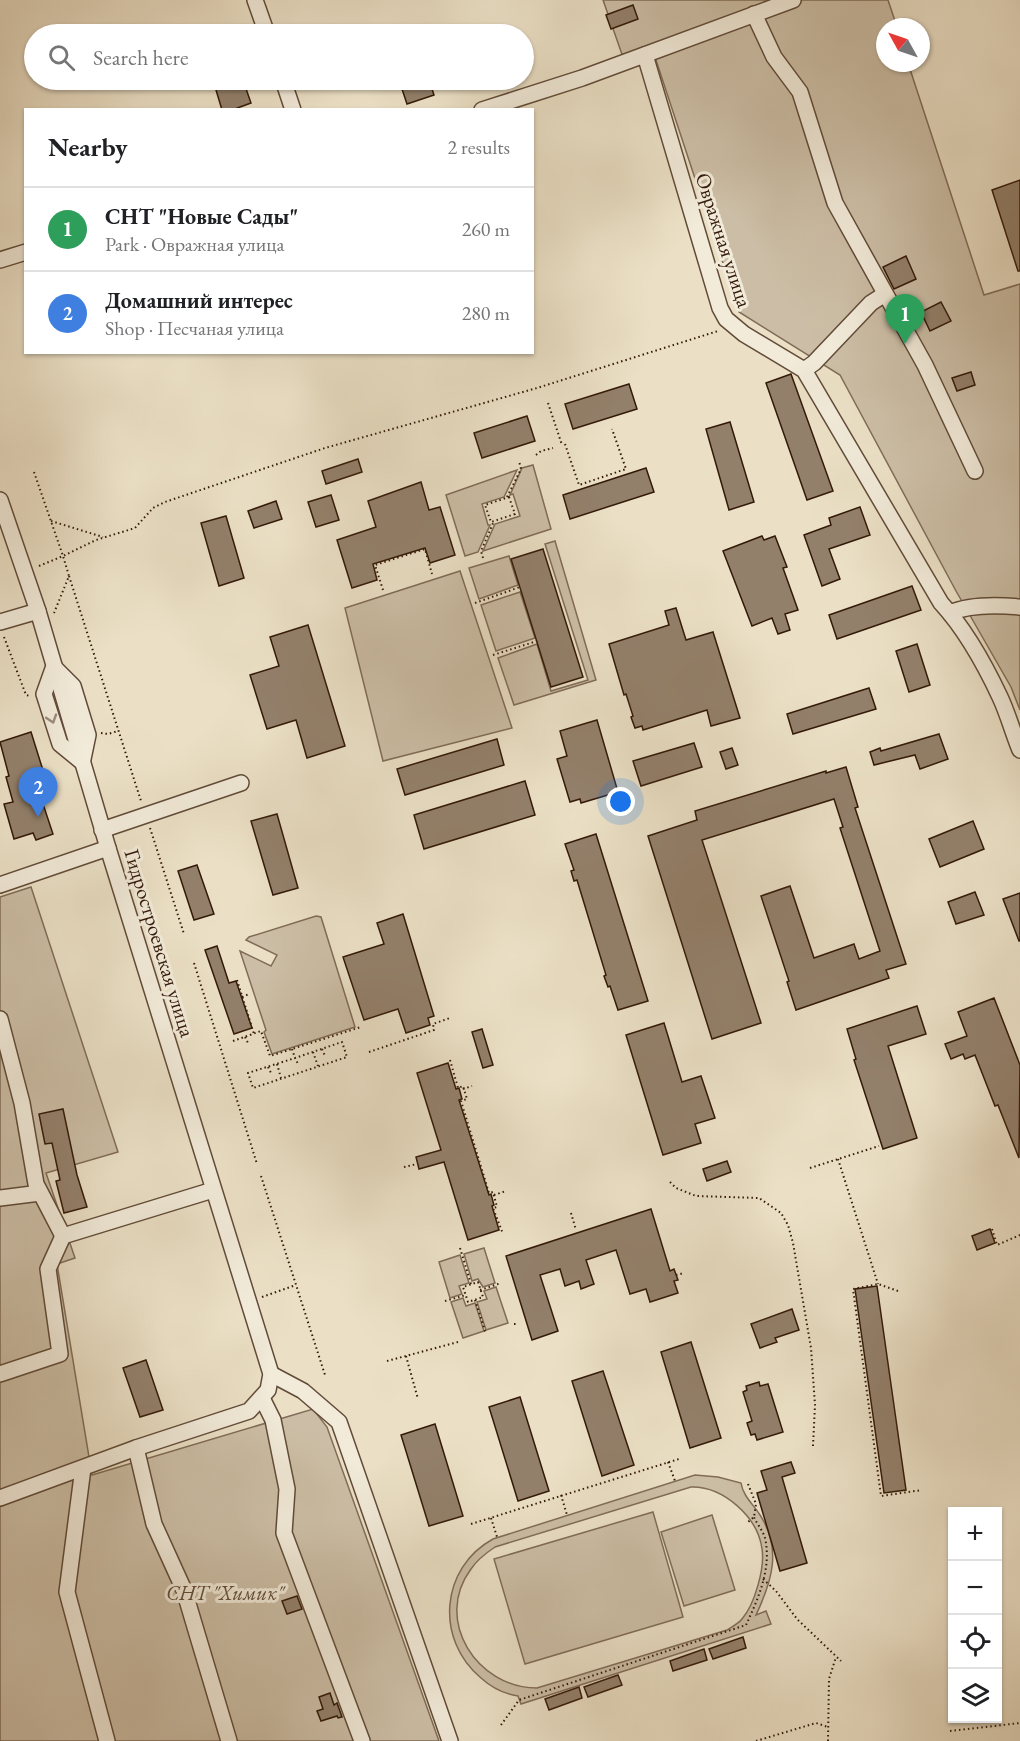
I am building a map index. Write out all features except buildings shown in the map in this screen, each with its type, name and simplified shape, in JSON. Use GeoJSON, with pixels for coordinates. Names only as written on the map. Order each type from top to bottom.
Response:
{"type":"FeatureCollection","features":[{"type":"Feature","properties":{"kind":"street"},"geometry":{"type":"LineString","coordinates":[[255,0],[263,24]]}},
{"type":"Feature","properties":{"kind":"street"},"geometry":{"type":"LineString","coordinates":[[488,108],[582,78],[792,0]]}},
{"type":"Feature","properties":{"kind":"street"},"geometry":{"type":"LineString","coordinates":[[754,14],[774,57],[800,92],[835,203],[925,365],[975,471]]}},
{"type":"Feature","properties":{"kind":"street","name":"Овражная улица"},"geometry":{"type":"LineString","coordinates":[[645,55],[720,308],[732,325],[804,370],[941,603],[966,636],[997,691],[1020,750]]}},
{"type":"Feature","properties":{"kind":"street"},"geometry":{"type":"LineString","coordinates":[[286,90],[292,108]]}},
{"type":"Feature","properties":{"kind":"street"},"geometry":{"type":"LineString","coordinates":[[0,260],[24,253]]}},
{"type":"Feature","properties":{"kind":"street"},"geometry":{"type":"LineString","coordinates":[[804,370],[814,363],[871,303],[885,294]]}},
{"type":"Feature","properties":{"kind":"street"},"geometry":{"type":"LineString","coordinates":[[0,500],[25,572],[44,615],[54,666],[44,694],[60,744],[82,762],[88,735],[73,686],[54,666]]}},
{"type":"Feature","properties":{"kind":"street"},"geometry":{"type":"LineString","coordinates":[[950,613],[961,608],[1020,607]]}},
{"type":"Feature","properties":{"kind":"street"},"geometry":{"type":"LineString","coordinates":[[2,629],[44,615]]}},
{"type":"Feature","properties":{"kind":"street","name":"Гидростроевская улица"},"geometry":{"type":"LineString","coordinates":[[82,762],[272,1374]]}},
{"type":"Feature","properties":{"kind":"street"},"geometry":{"type":"LineString","coordinates":[[102,830],[241,783]]}},
{"type":"Feature","properties":{"kind":"street"},"geometry":{"type":"LineString","coordinates":[[0,885],[108,848]]}},
{"type":"Feature","properties":{"kind":"street"},"geometry":{"type":"LineString","coordinates":[[0,1020],[22,1103],[36,1184],[63,1236]]}},
{"type":"Feature","properties":{"kind":"street"},"geometry":{"type":"LineString","coordinates":[[0,1374],[60,1354],[48,1269],[63,1236],[213,1190]]}},
{"type":"Feature","properties":{"kind":"street"},"geometry":{"type":"LineString","coordinates":[[0,1198],[40,1192]]}},
{"type":"Feature","properties":{"kind":"street"},"geometry":{"type":"LineString","coordinates":[[0,1498],[136,1448],[249,1411],[268,1390],[272,1374],[303,1391],[339,1422],[450,1741]]}},
{"type":"Feature","properties":{"kind":"street"},"geometry":{"type":"LineString","coordinates":[[262,1398],[273,1420],[287,1489],[284,1533],[362,1741]]}},
{"type":"Feature","properties":{"kind":"street"},"geometry":{"type":"LineString","coordinates":[[136,1448],[154,1524],[184,1590],[229,1741]]}},
{"type":"Feature","properties":{"kind":"street"},"geometry":{"type":"LineString","coordinates":[[83,1468],[67,1592],[107,1741]]}},
{"type":"Feature","properties":{"kind":"path"},"geometry":{"type":"LineString","coordinates":[[25,572],[91,542],[135,528],[153,508],[165,502],[325,448],[537,388],[732,325]]}},
{"type":"Feature","properties":{"kind":"path"},"geometry":{"type":"LineString","coordinates":[[548,403],[579,485],[626,469],[612,429]]}},
{"type":"Feature","properties":{"kind":"path"},"geometry":{"type":"LineString","coordinates":[[536,455],[541,451],[554,448]]}},
{"type":"Feature","properties":{"kind":"path"},"geometry":{"type":"LineString","coordinates":[[507,498],[509,497],[515,514],[490,522],[485,505],[507,498],[520,469],[519,461]]}},
{"type":"Feature","properties":{"kind":"path"},"geometry":{"type":"LineString","coordinates":[[34,472],[143,809]]}},
{"type":"Feature","properties":{"kind":"path"},"geometry":{"type":"LineString","coordinates":[[51,521],[104,538]]}},
{"type":"Feature","properties":{"kind":"path"},"geometry":{"type":"LineString","coordinates":[[483,558],[481,551],[494,521]]}},
{"type":"Feature","properties":{"kind":"path"},"geometry":{"type":"LineString","coordinates":[[91,542],[95,534]]}},
{"type":"Feature","properties":{"kind":"path"},"geometry":{"type":"LineString","coordinates":[[383,590],[375,565],[425,549],[432,574]]}},
{"type":"Feature","properties":{"kind":"path"},"geometry":{"type":"LineString","coordinates":[[44,615],[69,576]]}},
{"type":"Feature","properties":{"kind":"path"},"geometry":{"type":"LineString","coordinates":[[475,603],[520,587]]}},
{"type":"Feature","properties":{"kind":"path"},"geometry":{"type":"LineString","coordinates":[[2,629],[26,695],[34,697]]}},
{"type":"Feature","properties":{"kind":"path"},"geometry":{"type":"LineString","coordinates":[[493,655],[537,641]]}},
{"type":"Feature","properties":{"kind":"path"},"geometry":{"type":"LineString","coordinates":[[108,734],[118,731]]}},
{"type":"Feature","properties":{"kind":"path"},"geometry":{"type":"LineString","coordinates":[[147,820],[184,934]]}},
{"type":"Feature","properties":{"kind":"path"},"geometry":{"type":"LineString","coordinates":[[194,963],[257,1164]]}},
{"type":"Feature","properties":{"kind":"path"},"geometry":{"type":"LineString","coordinates":[[237,980],[254,1034]]}},
{"type":"Feature","properties":{"kind":"path"},"geometry":{"type":"LineString","coordinates":[[242,997],[249,994]]}},
{"type":"Feature","properties":{"kind":"path"},"geometry":{"type":"LineString","coordinates":[[369,1052],[434,1030],[433,1024],[450,1018]]}},
{"type":"Feature","properties":{"kind":"path"},"geometry":{"type":"LineString","coordinates":[[234,1041],[261,1031],[270,1056],[361,1027]]}},
{"type":"Feature","properties":{"kind":"path"},"geometry":{"type":"LineString","coordinates":[[245,1037],[248,1043]]}},
{"type":"Feature","properties":{"kind":"path"},"geometry":{"type":"LineString","coordinates":[[342,1042],[347,1057],[253,1088],[248,1073],[313,1052],[342,1042]]}},
{"type":"Feature","properties":{"kind":"path"},"geometry":{"type":"LineString","coordinates":[[292,1049],[297,1064]]}},
{"type":"Feature","properties":{"kind":"path"},"geometry":{"type":"LineString","coordinates":[[322,1049],[325,1056]]}},
{"type":"Feature","properties":{"kind":"path"},"geometry":{"type":"LineString","coordinates":[[313,1052],[318,1067]]}},
{"type":"Feature","properties":{"kind":"path"},"geometry":{"type":"LineString","coordinates":[[450,1060],[458,1088],[463,1086],[464,1089],[467,1099],[462,1101],[489,1193],[493,1192],[494,1195],[497,1207],[494,1208],[503,1234]]}},
{"type":"Feature","properties":{"kind":"path"},"geometry":{"type":"LineString","coordinates":[[277,1064],[282,1079]]}},
{"type":"Feature","properties":{"kind":"path"},"geometry":{"type":"LineString","coordinates":[[268,1067],[271,1073]]}},
{"type":"Feature","properties":{"kind":"path"},"geometry":{"type":"LineString","coordinates":[[464,1089],[472,1086]]}},
{"type":"Feature","properties":{"kind":"path"},"geometry":{"type":"LineString","coordinates":[[810,1168],[879,1146]]}},
{"type":"Feature","properties":{"kind":"path"},"geometry":{"type":"LineString","coordinates":[[838,1159],[878,1284]]}},
{"type":"Feature","properties":{"kind":"path"},"geometry":{"type":"LineString","coordinates":[[404,1167],[417,1164]]}},
{"type":"Feature","properties":{"kind":"path"},"geometry":{"type":"LineString","coordinates":[[261,1176],[326,1375]]}},
{"type":"Feature","properties":{"kind":"path"},"geometry":{"type":"LineString","coordinates":[[670,1182],[676,1188],[696,1196],[759,1198],[781,1213],[788,1225],[812,1348],[815,1405],[813,1446]]}},
{"type":"Feature","properties":{"kind":"path"},"geometry":{"type":"LineString","coordinates":[[494,1195],[506,1191]]}},
{"type":"Feature","properties":{"kind":"path"},"geometry":{"type":"LineString","coordinates":[[571,1213],[576,1230]]}},
{"type":"Feature","properties":{"kind":"path"},"geometry":{"type":"LineString","coordinates":[[992,1229],[997,1245],[1020,1235]]}},
{"type":"Feature","properties":{"kind":"path"},"geometry":{"type":"LineString","coordinates":[[460,1248],[471,1284]]}},
{"type":"Feature","properties":{"kind":"path"},"geometry":{"type":"LineString","coordinates":[[676,1275],[684,1273]]}},
{"type":"Feature","properties":{"kind":"path"},"geometry":{"type":"LineString","coordinates":[[478,1282],[480,1290],[483,1298],[468,1302],[463,1287],[478,1282]]}},
{"type":"Feature","properties":{"kind":"path"},"geometry":{"type":"LineString","coordinates":[[480,1290],[501,1283]]}},
{"type":"Feature","properties":{"kind":"path"},"geometry":{"type":"LineString","coordinates":[[898,1291],[878,1284],[853,1289],[881,1496],[922,1490]]}},
{"type":"Feature","properties":{"kind":"path"},"geometry":{"type":"LineString","coordinates":[[248,1302],[296,1285]]}},
{"type":"Feature","properties":{"kind":"path"},"geometry":{"type":"LineString","coordinates":[[445,1301],[466,1295]]}},
{"type":"Feature","properties":{"kind":"path"},"geometry":{"type":"LineString","coordinates":[[475,1300],[486,1334]]}},
{"type":"Feature","properties":{"kind":"path"},"geometry":{"type":"LineString","coordinates":[[387,1361],[458,1342]]}},
{"type":"Feature","properties":{"kind":"path"},"geometry":{"type":"LineString","coordinates":[[406,1356],[418,1399]]}},
{"type":"Feature","properties":{"kind":"path"},"geometry":{"type":"LineString","coordinates":[[471,1524],[679,1459]]}},
{"type":"Feature","properties":{"kind":"path"},"geometry":{"type":"LineString","coordinates":[[668,1462],[675,1481]]}},
{"type":"Feature","properties":{"kind":"path"},"geometry":{"type":"LineString","coordinates":[[501,1725],[519,1700],[746,1625],[759,1597],[767,1560],[765,1536],[754,1518],[756,1504],[748,1484]]}},
{"type":"Feature","properties":{"kind":"path"},"geometry":{"type":"LineString","coordinates":[[561,1495],[567,1515]]}},
{"type":"Feature","properties":{"kind":"path"},"geometry":{"type":"LineString","coordinates":[[491,1518],[497,1538]]}},
{"type":"Feature","properties":{"kind":"path"},"geometry":{"type":"LineString","coordinates":[[748,1522],[754,1518]]}},
{"type":"Feature","properties":{"kind":"path"},"geometry":{"type":"LineString","coordinates":[[763,1579],[776,1591],[797,1619],[841,1661]]}},
{"type":"Feature","properties":{"kind":"path"},"geometry":{"type":"LineString","coordinates":[[828,1741],[829,1679],[836,1657]]}},
{"type":"Feature","properties":{"kind":"path"},"geometry":{"type":"LineString","coordinates":[[756,1741],[816,1723],[828,1727]]}},
{"type":"Feature","properties":{"kind":"path"},"geometry":{"type":"LineString","coordinates":[[950,1731],[1020,1723]]}},
{"type":"Feature","properties":{"kind":"green space"},"geometry":{"type":"Polygon","coordinates":[[[603,0],[888,0],[894,18],[876,18],[876,72],[911,72],[984,295],[1020,284],[1020,710],[1011,687],[956,591],[840,375],[739,312],[656,60],[625,63],[603,0]]]}},
{"type":"Feature","properties":{"kind":"green space"},"geometry":{"type":"Polygon","coordinates":[[[533,465],[551,529],[483,551],[495,524],[520,516],[513,494],[510,495],[522,468],[533,465]]]}},
{"type":"Feature","properties":{"kind":"green space"},"geometry":{"type":"Polygon","coordinates":[[[517,470],[504,497],[482,504],[488,525],[490,525],[478,552],[465,556],[446,495],[517,470]]]}},
{"type":"Feature","properties":{"kind":"green space"},"geometry":{"type":"Polygon","coordinates":[[[555,541],[596,680],[514,705],[498,658],[537,644],[551,691],[588,680],[545,544],[555,541]]]}},
{"type":"Feature","properties":{"kind":"green space"},"geometry":{"type":"Polygon","coordinates":[[[509,556],[518,585],[479,599],[469,568],[509,556]]]}},
{"type":"Feature","properties":{"kind":"green space"},"geometry":{"type":"Polygon","coordinates":[[[460,571],[512,728],[383,761],[345,608],[460,571]]]}},
{"type":"Feature","properties":{"kind":"green space"},"geometry":{"type":"Polygon","coordinates":[[[520,592],[535,638],[496,651],[481,605],[520,592]]]}},
{"type":"Feature","properties":{"kind":"green space","name":"СНТ \"Химик\""},"geometry":{"type":"Polygon","coordinates":[[[31,887],[118,1152],[46,1173],[75,1258],[57,1264],[92,1475],[313,1409],[327,1427],[439,1741],[0,1741],[0,897],[31,887]]]}},
{"type":"Feature","properties":{"kind":"green space"},"geometry":{"type":"Polygon","coordinates":[[[316,916],[321,917],[355,1027],[272,1054],[240,951],[271,966],[277,955],[246,940],[249,937],[316,916]]]}},
{"type":"Feature","properties":{"kind":"green space"},"geometry":{"type":"Polygon","coordinates":[[[484,1248],[495,1283],[483,1287],[478,1279],[472,1281],[464,1254],[484,1248]]]}},
{"type":"Feature","properties":{"kind":"green space"},"geometry":{"type":"Polygon","coordinates":[[[460,1255],[469,1283],[459,1286],[462,1294],[450,1298],[439,1262],[460,1255]]]}},
{"type":"Feature","properties":{"kind":"green space"},"geometry":{"type":"Polygon","coordinates":[[[496,1287],[508,1323],[486,1330],[477,1302],[487,1299],[484,1291],[496,1287]]]}},
{"type":"Feature","properties":{"kind":"green space"},"geometry":{"type":"Polygon","coordinates":[[[463,1298],[466,1306],[475,1303],[484,1331],[463,1338],[451,1302],[463,1298]]]}},
{"type":"Feature","properties":{"kind":"green space"},"geometry":{"type":"Polygon","coordinates":[[[695,1475],[718,1477],[741,1483],[746,1496],[767,1528],[771,1540],[773,1553],[770,1577],[756,1615],[766,1611],[771,1624],[521,1704],[518,1696],[503,1692],[489,1684],[466,1662],[456,1644],[451,1625],[450,1605],[454,1586],[462,1568],[475,1552],[493,1539],[695,1475]],[[691,1487],[495,1547],[473,1566],[460,1589],[457,1609],[459,1629],[467,1648],[480,1664],[496,1677],[515,1685],[537,1688],[727,1630],[735,1625],[747,1612],[755,1595],[762,1565],[762,1549],[754,1526],[746,1515],[726,1498],[703,1488],[691,1487]]]}},
{"type":"Feature","properties":{"kind":"green space"},"geometry":{"type":"Polygon","coordinates":[[[653,1512],[683,1617],[525,1664],[494,1559],[653,1512]]]}},
{"type":"Feature","properties":{"kind":"green space"},"geometry":{"type":"Polygon","coordinates":[[[712,1515],[735,1590],[684,1606],[661,1532],[712,1515]]]}},
{"type":"Feature","properties":{"kind":"place","name":"СНТ \"Новые Сады\""},"geometry":{"type":"Point","coordinates":[905,344]}},
{"type":"Feature","properties":{"kind":"place","name":"Домашний интерес"},"geometry":{"type":"Point","coordinates":[38,817]}}]}
